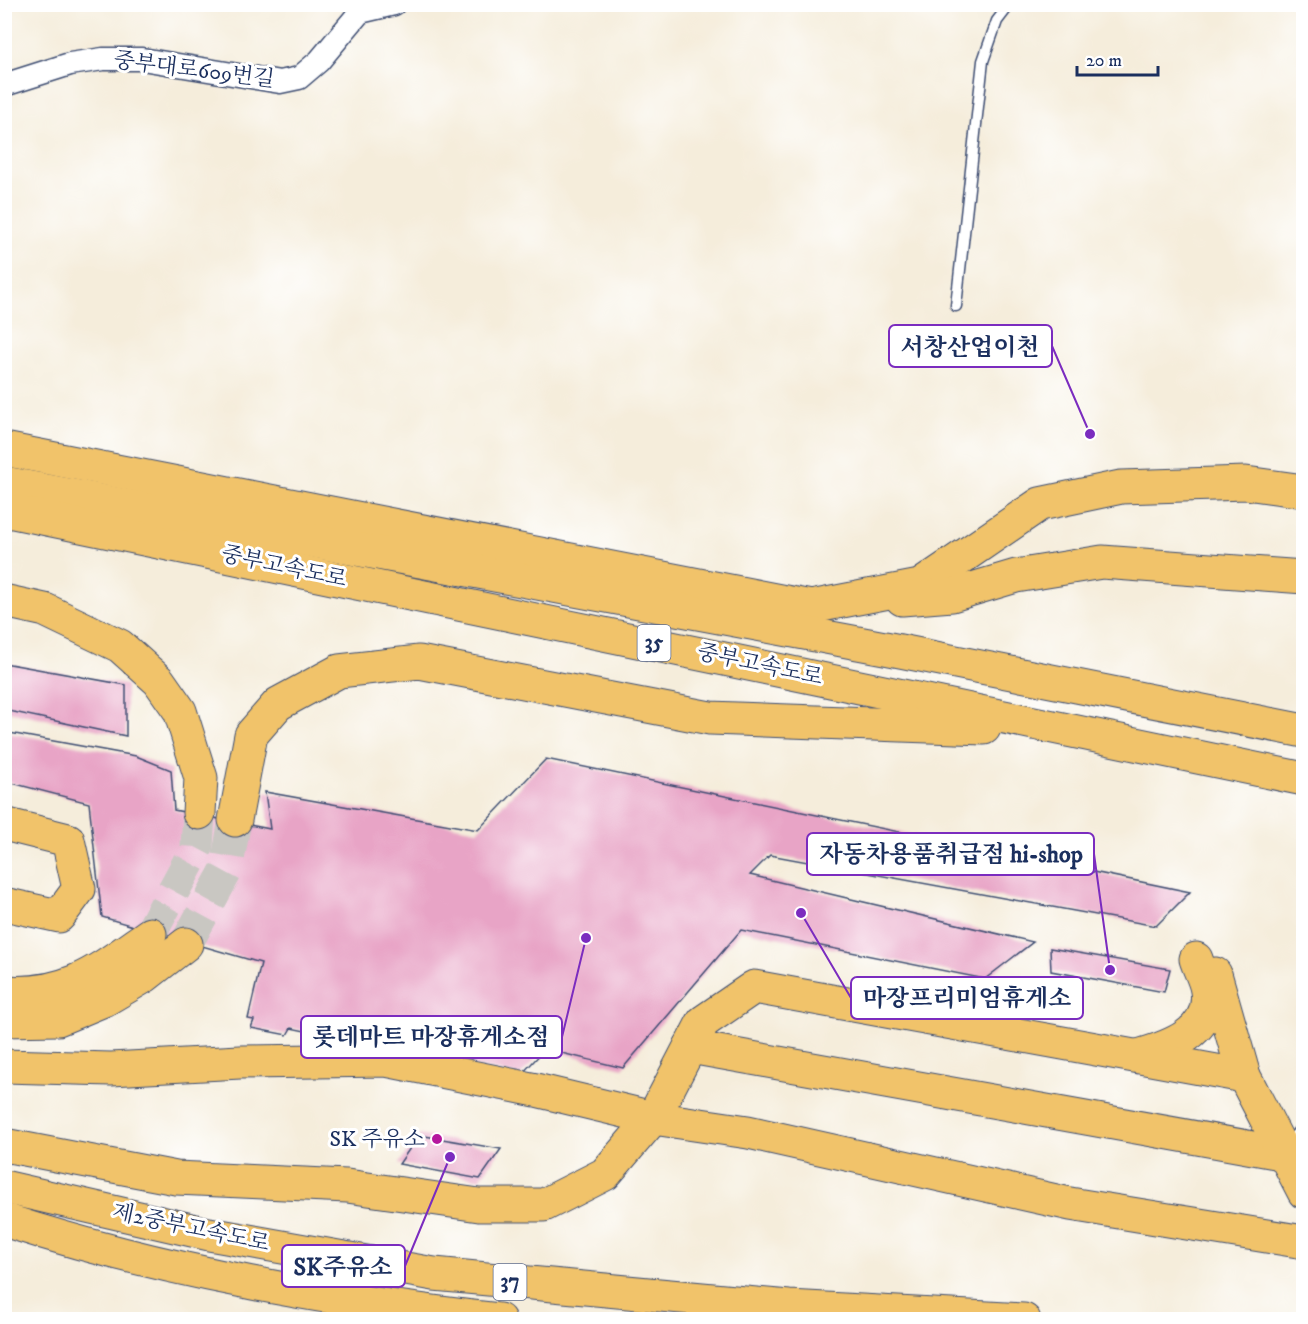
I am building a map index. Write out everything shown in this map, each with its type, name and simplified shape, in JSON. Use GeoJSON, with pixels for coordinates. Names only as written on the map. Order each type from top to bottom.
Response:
{"type":"FeatureCollection","features":[{"type":"Feature","properties":{"kind":"highway"},"geometry":{"type":"LineString","coordinates":[[4,449],[811,607],[920,586],[1040,504],[1121,487],[1246,483],[1304,491]]}},
{"type":"Feature","properties":{"kind":"highway","name":"중부고속도로"},"geometry":{"type":"LineString","coordinates":[[4,483],[890,649],[1304,731]]}},
{"type":"Feature","properties":{"kind":"highway","name":"중부고속도로"},"geometry":{"type":"LineString","coordinates":[[4,510],[1304,779]]}},
{"type":"Feature","properties":{"kind":"highway"},"geometry":{"type":"LineString","coordinates":[[825,604],[952,595],[1016,576],[1102,562],[1304,577]]}},
{"type":"Feature","properties":{"kind":"highway"},"geometry":{"type":"LineString","coordinates":[[4,601],[45,610],[120,646],[159,681],[180,711],[201,778],[199,813]]}},
{"type":"Feature","properties":{"kind":"highway"},"geometry":{"type":"LineString","coordinates":[[235,820],[251,735],[278,704],[339,671],[419,662],[710,718],[1072,731]]}},
{"type":"Feature","properties":{"kind":"highway"},"geometry":{"type":"LineString","coordinates":[[4,824],[68,840],[79,889],[59,916],[4,904]]}},
{"type":"Feature","properties":{"kind":"highway"},"geometry":{"type":"LineString","coordinates":[[4,992],[29,994],[69,986],[108,964],[150,934]]}},
{"type":"Feature","properties":{"kind":"highway"},"geometry":{"type":"LineString","coordinates":[[4,1020],[58,1018],[77,1011],[105,999],[145,976],[186,944]]}},
{"type":"Feature","properties":{"kind":"highway"},"geometry":{"type":"LineString","coordinates":[[1138,1056],[1163,1049],[1186,1038],[1198,1026],[1207,1008],[1207,990],[1201,955],[1225,1004],[1244,1076],[1281,1153],[1304,1192]]}},
{"type":"Feature","properties":{"kind":"highway"},"geometry":{"type":"LineString","coordinates":[[4,1145],[176,1178],[346,1186],[479,1205],[544,1205],[605,1174],[653,1118],[703,1022],[754,987],[1244,1076]]}},
{"type":"Feature","properties":{"kind":"highway"},"geometry":{"type":"LineString","coordinates":[[690,1047],[1281,1153]]}},
{"type":"Feature","properties":{"kind":"highway"},"geometry":{"type":"LineString","coordinates":[[4,1066],[111,1069],[240,1062],[386,1060],[536,1090],[653,1118],[748,1132],[1070,1204],[1304,1242]]}},
{"type":"Feature","properties":{"kind":"highway","name":"제2중부고속도로"},"geometry":{"type":"LineString","coordinates":[[4,1187],[209,1234],[434,1274],[789,1307],[1024,1320]]}},
{"type":"Feature","properties":{"kind":"highway","name":"제2중부고속도로"},"geometry":{"type":"LineString","coordinates":[[4,1220],[81,1245],[248,1283],[433,1312],[500,1320]]}},
{"type":"Feature","properties":{"kind":"street","name":"중부대로609번길"},"geometry":{"type":"LineString","coordinates":[[4,85],[70,64],[103,59],[141,59],[280,82],[299,78],[319,61],[360,12],[394,4]]}},
{"type":"Feature","properties":{"kind":"lane"},"geometry":{"type":"LineString","coordinates":[[956,306],[983,61],[997,21],[1010,4]]}},
{"type":"Feature","properties":{"kind":"lane"},"geometry":{"type":"LineString","coordinates":[[1281,1153],[1304,1124]]}},
{"type":"Feature","properties":{"kind":"building"},"geometry":{"type":"Polygon","coordinates":[[[4,663],[126,685],[126,736],[4,710],[4,663]]]}},
{"type":"Feature","properties":{"kind":"building"},"geometry":{"type":"Polygon","coordinates":[[[4,732],[136,756],[171,770],[174,810],[270,829],[265,792],[478,830],[546,759],[1190,892],[1156,926],[770,855],[750,875],[1033,942],[985,979],[741,930],[623,1068],[545,1049],[520,1076],[291,1028],[287,1035],[251,1028],[254,1020],[248,1019],[261,963],[102,917],[89,803],[4,781],[4,732]]]}},
{"type":"Feature","properties":{"kind":"building"},"geometry":{"type":"Polygon","coordinates":[[[1050,948],[1170,969],[1164,992],[1051,971],[1050,948]]]}},
{"type":"Feature","properties":{"kind":"building"},"geometry":{"type":"Polygon","coordinates":[[[419,1135],[501,1149],[480,1179],[399,1164],[419,1135]]]}},
{"type":"Feature","properties":{"kind":"tunnel"},"geometry":{"type":"LineString","coordinates":[[150,934],[197,847],[199,813]]}},
{"type":"Feature","properties":{"kind":"tunnel"},"geometry":{"type":"LineString","coordinates":[[186,944],[226,871],[235,820]]}},
{"type":"Feature","properties":{"kind":"place","name":"서창산업이천"},"geometry":{"type":"Point","coordinates":[1090,434]}},
{"type":"Feature","properties":{"kind":"place","name":"마장프리미엄휴게소"},"geometry":{"type":"Point","coordinates":[801,913]}},
{"type":"Feature","properties":{"kind":"place","name":"롯데마트 마장휴게소점"},"geometry":{"type":"Point","coordinates":[586,938]}},
{"type":"Feature","properties":{"kind":"place","name":"자동차용품취급점 hi-shop"},"geometry":{"type":"Point","coordinates":[1110,970]}},
{"type":"Feature","properties":{"kind":"place","name":"SK 주유소"},"geometry":{"type":"Point","coordinates":[437,1139]}},
{"type":"Feature","properties":{"kind":"place","name":"SK주유소"},"geometry":{"type":"Point","coordinates":[450,1157]}}]}
